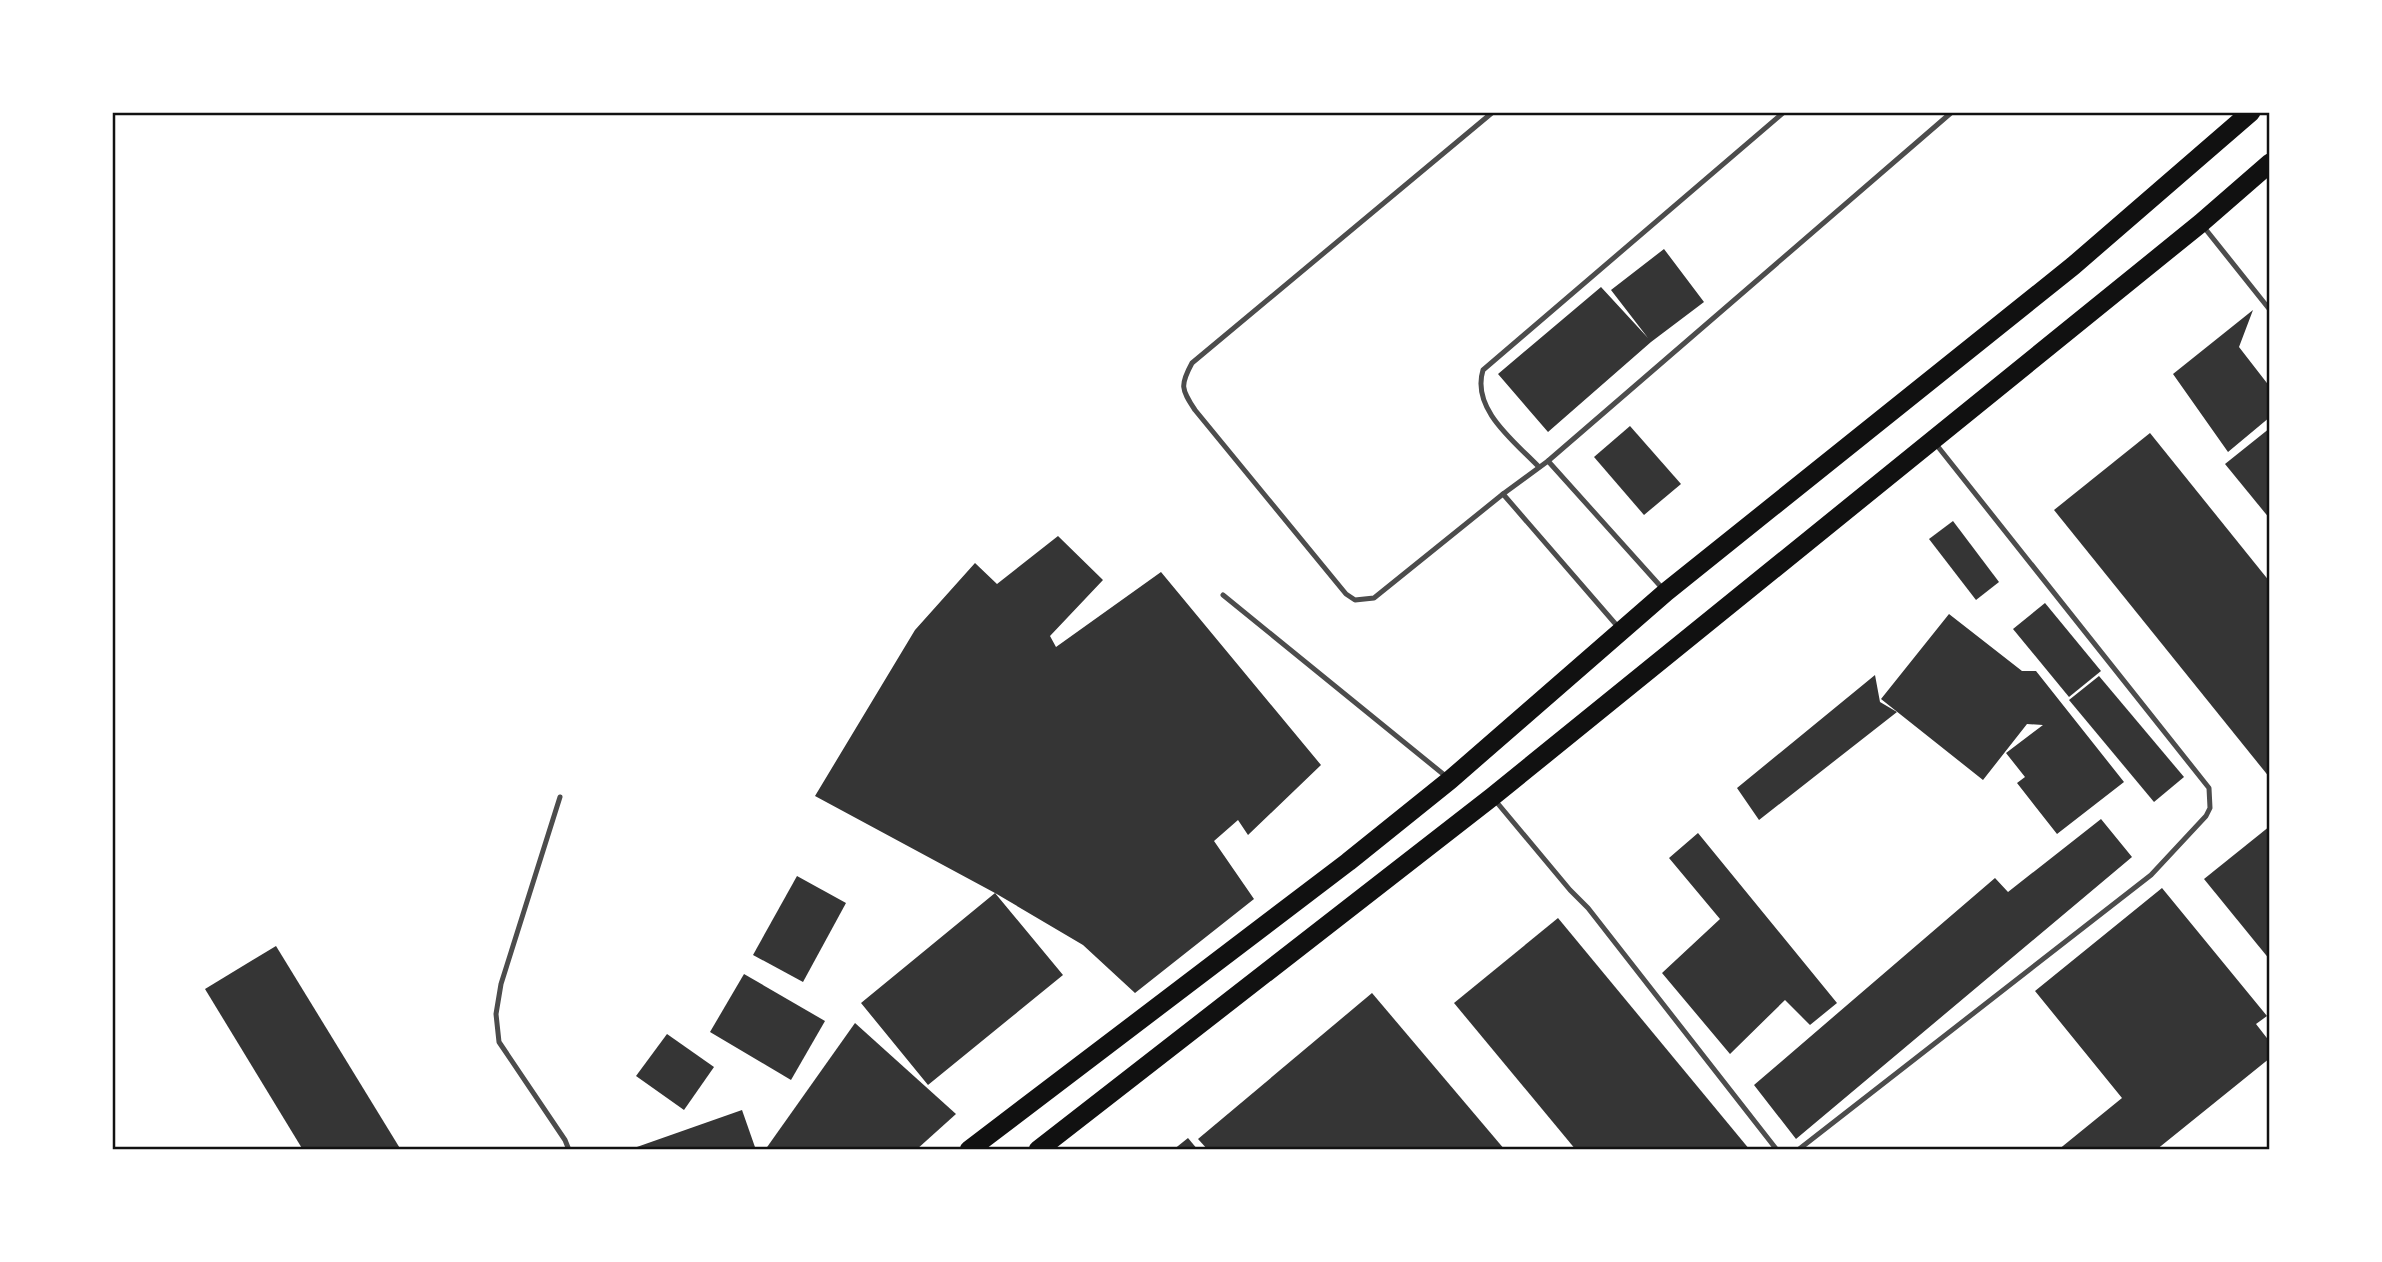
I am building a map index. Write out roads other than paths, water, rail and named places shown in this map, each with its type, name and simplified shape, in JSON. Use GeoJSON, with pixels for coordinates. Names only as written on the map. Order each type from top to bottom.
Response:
{"type":"FeatureCollection","features":[{"type":"Feature","properties":{"kind":"highway"},"geometry":{"type":"LineString","coordinates":[[969,1150],[1337,870],[1450,780],[1666,592],[2073,266],[2250,112]]}},
{"type":"Feature","properties":{"kind":"highway"},"geometry":{"type":"LineString","coordinates":[[1038,1150],[1492,797],[2201,223],[2270,163]]}},
{"type":"Feature","properties":{"kind":"lane"},"geometry":{"type":"LineString","coordinates":[[1493,112],[1192,363],[1182,386],[1195,410],[1346,594],[1355,600],[1374,598],[1548,461],[1952,112]]}},
{"type":"Feature","properties":{"kind":"lane"},"geometry":{"type":"LineString","coordinates":[[1539,467],[1486,410],[1479,389],[1483,370],[1784,112]]}},
{"type":"Feature","properties":{"kind":"lane"},"geometry":{"type":"LineString","coordinates":[[2201,223],[2270,310]]}},
{"type":"Feature","properties":{"kind":"lane"},"geometry":{"type":"LineString","coordinates":[[1798,1150],[2151,875],[2206,816],[2210,808],[2209,788],[1932,439]]}},
{"type":"Feature","properties":{"kind":"lane"},"geometry":{"type":"LineString","coordinates":[[1548,461],[1666,592]]}},
{"type":"Feature","properties":{"kind":"lane"},"geometry":{"type":"LineString","coordinates":[[1503,494],[1621,631]]}},
{"type":"Feature","properties":{"kind":"lane"},"geometry":{"type":"LineString","coordinates":[[1223,595],[1450,780]]}},
{"type":"Feature","properties":{"kind":"lane"},"geometry":{"type":"LineString","coordinates":[[560,797],[500,984],[496,1014],[499,1042],[569,1150]]}},
{"type":"Feature","properties":{"kind":"lane"},"geometry":{"type":"LineString","coordinates":[[1492,797],[1588,908],[1777,1150]]}}]}
